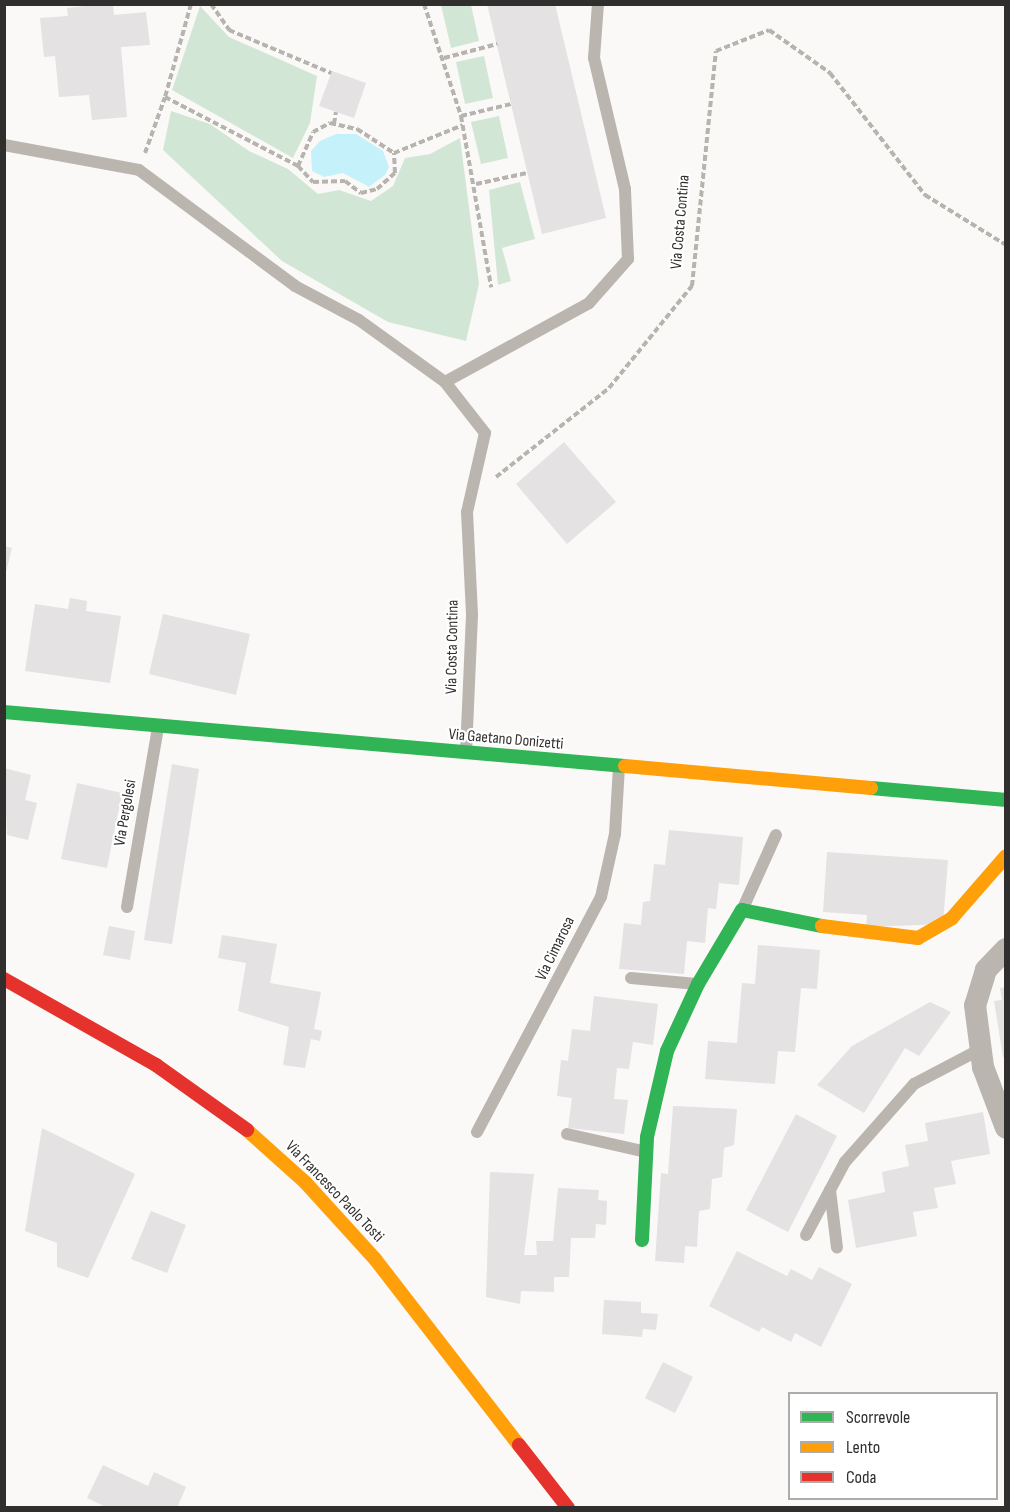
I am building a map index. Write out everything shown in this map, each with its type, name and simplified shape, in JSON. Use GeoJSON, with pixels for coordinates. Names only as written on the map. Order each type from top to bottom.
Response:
{"type":"FeatureCollection","features":[{"type":"Feature","properties":{"kind":"street","name":"Via Gaetano Donizetti"},"geometry":{"type":"LineString","coordinates":[[4,712],[1005,800]]}},
{"type":"Feature","properties":{"kind":"street"},"geometry":{"type":"LineString","coordinates":[[642,1240],[652,1110],[667,1051],[698,984],[742,910],[875,936],[918,938],[952,918],[1005,856]]}},
{"type":"Feature","properties":{"kind":"street"},"geometry":{"type":"LineString","coordinates":[[1005,949],[980,982],[975,1005],[979,1050],[1005,1128]]}},
{"type":"Feature","properties":{"kind":"street","name":"Via Francesco Paolo Tosti"},"geometry":{"type":"LineString","coordinates":[[4,980],[156,1065],[234,1118],[305,1182],[375,1258],[568,1508]]}},
{"type":"Feature","properties":{"kind":"lane"},"geometry":{"type":"LineString","coordinates":[[446,382],[589,303],[628,259],[626,189],[594,57],[598,4]]}},
{"type":"Feature","properties":{"kind":"lane"},"geometry":{"type":"LineString","coordinates":[[4,145],[139,170],[295,285],[359,320],[446,382],[485,433],[471,497]]}},
{"type":"Feature","properties":{"kind":"lane","name":"Via Costa Contina"},"geometry":{"type":"LineString","coordinates":[[466,753],[472,615],[467,540],[471,497]]}},
{"type":"Feature","properties":{"kind":"lane","name":"Via Pergolesi"},"geometry":{"type":"LineString","coordinates":[[127,907],[159,725]]}},
{"type":"Feature","properties":{"kind":"lane","name":"Via Cimarosa"},"geometry":{"type":"LineString","coordinates":[[477,1132],[600,897],[615,834],[620,766]]}},
{"type":"Feature","properties":{"kind":"lane"},"geometry":{"type":"LineString","coordinates":[[742,910],[776,835]]}},
{"type":"Feature","properties":{"kind":"lane"},"geometry":{"type":"LineString","coordinates":[[631,978],[698,984]]}},
{"type":"Feature","properties":{"kind":"lane"},"geometry":{"type":"LineString","coordinates":[[806,1234],[860,1142],[914,1084],[979,1050]]}},
{"type":"Feature","properties":{"kind":"lane"},"geometry":{"type":"LineString","coordinates":[[567,1134],[647,1152]]}},
{"type":"Feature","properties":{"kind":"lane"},"geometry":{"type":"LineString","coordinates":[[830,1190],[837,1248]]}},
{"type":"Feature","properties":{"kind":"path"},"geometry":{"type":"LineString","coordinates":[[139,170],[165,97],[191,4]]}},
{"type":"Feature","properties":{"kind":"path"},"geometry":{"type":"LineString","coordinates":[[211,4],[229,30],[331,73]]}},
{"type":"Feature","properties":{"kind":"path"},"geometry":{"type":"LineString","coordinates":[[424,4],[444,58],[461,116],[476,184],[491,287]]}},
{"type":"Feature","properties":{"kind":"path","name":"Via Costa Contina"},"geometry":{"type":"LineString","coordinates":[[471,497],[609,388],[692,286],[716,51],[769,30],[830,73],[925,195],[1005,245]]}},
{"type":"Feature","properties":{"kind":"path"},"geometry":{"type":"LineString","coordinates":[[444,58],[497,44]]}},
{"type":"Feature","properties":{"kind":"path"},"geometry":{"type":"LineString","coordinates":[[165,97],[298,166],[313,182],[345,181],[361,193],[377,189],[394,173],[394,153]]}},
{"type":"Feature","properties":{"kind":"path"},"geometry":{"type":"LineString","coordinates":[[461,116],[511,104]]}},
{"type":"Feature","properties":{"kind":"path"},"geometry":{"type":"LineString","coordinates":[[334,124],[336,112]]}},
{"type":"Feature","properties":{"kind":"path"},"geometry":{"type":"LineString","coordinates":[[298,166],[313,132],[334,124],[357,129],[394,153]]}},
{"type":"Feature","properties":{"kind":"path"},"geometry":{"type":"LineString","coordinates":[[394,153],[463,125]]}},
{"type":"Feature","properties":{"kind":"path"},"geometry":{"type":"LineString","coordinates":[[476,184],[527,173]]}},
{"type":"Feature","properties":{"kind":"green space"},"geometry":{"type":"Polygon","coordinates":[[[441,5],[471,5],[479,41],[451,48],[441,5]]]}},
{"type":"Feature","properties":{"kind":"green space"},"geometry":{"type":"Polygon","coordinates":[[[200,6],[229,37],[317,76],[310,123],[293,158],[172,90],[200,6]]]}},
{"type":"Feature","properties":{"kind":"green space"},"geometry":{"type":"Polygon","coordinates":[[[484,56],[493,98],[465,104],[456,62],[484,56]]]}},
{"type":"Feature","properties":{"kind":"green space"},"geometry":{"type":"Polygon","coordinates":[[[171,111],[210,124],[249,151],[288,169],[318,194],[339,190],[371,201],[393,186],[405,158],[430,154],[460,138],[479,284],[466,341],[388,322],[282,261],[163,150],[171,111]]]}},
{"type":"Feature","properties":{"kind":"green space"},"geometry":{"type":"Polygon","coordinates":[[[499,116],[508,158],[481,164],[471,122],[499,116]]]}},
{"type":"Feature","properties":{"kind":"green space"},"geometry":{"type":"Polygon","coordinates":[[[520,182],[535,239],[502,248],[511,281],[498,285],[489,190],[520,182]]]}},
{"type":"Feature","properties":{"kind":"water"},"geometry":{"type":"Polygon","coordinates":[[[336,134],[356,134],[383,151],[389,167],[385,175],[369,187],[343,173],[324,177],[312,171],[311,151],[320,141],[336,134]]]}},
{"type":"Feature","properties":{"kind":"building"},"geometry":{"type":"Polygon","coordinates":[[[113,4],[114,15],[146,12],[150,45],[121,47],[127,117],[92,120],[89,95],[59,97],[55,56],[44,57],[40,18],[68,16],[67,8],[113,4]]]}},
{"type":"Feature","properties":{"kind":"building"},"geometry":{"type":"Polygon","coordinates":[[[487,4],[555,4],[606,218],[542,234],[487,4]]]}},
{"type":"Feature","properties":{"kind":"building"},"geometry":{"type":"Polygon","coordinates":[[[332,71],[366,83],[354,118],[319,106],[332,71]]]}},
{"type":"Feature","properties":{"kind":"building"},"geometry":{"type":"Polygon","coordinates":[[[564,442],[616,502],[567,544],[516,484],[564,442]]]}},
{"type":"Feature","properties":{"kind":"building"},"geometry":{"type":"Polygon","coordinates":[[[4,546],[12,548],[5,576],[4,576],[4,546]]]}},
{"type":"Feature","properties":{"kind":"building"},"geometry":{"type":"Polygon","coordinates":[[[70,598],[87,601],[86,611],[121,616],[110,683],[25,671],[35,604],[68,609],[70,598]]]}},
{"type":"Feature","properties":{"kind":"building"},"geometry":{"type":"Polygon","coordinates":[[[163,614],[250,634],[236,695],[149,674],[163,614]]]}},
{"type":"Feature","properties":{"kind":"building"},"geometry":{"type":"Polygon","coordinates":[[[172,764],[199,769],[172,944],[144,940],[172,764]]]}},
{"type":"Feature","properties":{"kind":"building"},"geometry":{"type":"Polygon","coordinates":[[[4,768],[31,775],[25,800],[37,803],[28,840],[7,835],[4,768]]]}},
{"type":"Feature","properties":{"kind":"building"},"geometry":{"type":"Polygon","coordinates":[[[77,783],[122,793],[107,868],[61,859],[77,783]]]}},
{"type":"Feature","properties":{"kind":"building"},"geometry":{"type":"Polygon","coordinates":[[[669,830],[743,837],[739,885],[719,883],[716,909],[708,908],[705,943],[687,941],[684,974],[619,969],[624,923],[641,925],[643,902],[650,901],[654,864],[665,865],[669,830]]]}},
{"type":"Feature","properties":{"kind":"building"},"geometry":{"type":"Polygon","coordinates":[[[827,852],[948,860],[943,924],[866,927],[867,915],[823,912],[827,852]]]}},
{"type":"Feature","properties":{"kind":"building"},"geometry":{"type":"Polygon","coordinates":[[[109,926],[135,931],[130,960],[103,955],[109,926]]]}},
{"type":"Feature","properties":{"kind":"building"},"geometry":{"type":"Polygon","coordinates":[[[222,935],[277,944],[270,983],[321,992],[314,1029],[322,1031],[320,1041],[311,1039],[305,1068],[283,1065],[289,1027],[238,1011],[246,963],[218,958],[222,935]]]}},
{"type":"Feature","properties":{"kind":"building"},"geometry":{"type":"Polygon","coordinates":[[[758,945],[820,950],[817,989],[801,988],[795,1052],[778,1051],[775,1084],[705,1079],[708,1041],[737,1043],[742,983],[755,984],[758,945]]]}},
{"type":"Feature","properties":{"kind":"building"},"geometry":{"type":"Polygon","coordinates":[[[1006,987],[1006,1056],[1003,1057],[994,1001],[1002,1000],[1000,988],[1006,987]]]}},
{"type":"Feature","properties":{"kind":"building"},"geometry":{"type":"Polygon","coordinates":[[[594,996],[658,1004],[653,1045],[633,1042],[629,1069],[617,1068],[614,1099],[628,1100],[624,1134],[568,1128],[572,1098],[557,1096],[561,1060],[568,1061],[572,1029],[590,1031],[594,996]]]}},
{"type":"Feature","properties":{"kind":"building"},"geometry":{"type":"Polygon","coordinates":[[[930,1002],[951,1012],[919,1056],[905,1048],[864,1113],[817,1085],[852,1046],[930,1002]]]}},
{"type":"Feature","properties":{"kind":"building"},"geometry":{"type":"Polygon","coordinates":[[[673,1106],[737,1109],[734,1145],[724,1148],[722,1177],[712,1179],[710,1209],[699,1211],[697,1247],[685,1246],[684,1263],[655,1261],[661,1173],[668,1174],[673,1106]]]}},
{"type":"Feature","properties":{"kind":"building"},"geometry":{"type":"Polygon","coordinates":[[[983,1112],[990,1154],[951,1161],[956,1184],[934,1188],[938,1208],[913,1212],[917,1236],[856,1248],[848,1200],[885,1192],[882,1172],[909,1166],[905,1145],[928,1141],[925,1123],[983,1112]]]}},
{"type":"Feature","properties":{"kind":"building"},"geometry":{"type":"Polygon","coordinates":[[[796,1114],[837,1136],[788,1232],[746,1210],[796,1114]]]}},
{"type":"Feature","properties":{"kind":"building"},"geometry":{"type":"Polygon","coordinates":[[[42,1128],[135,1174],[88,1278],[57,1267],[57,1243],[25,1231],[42,1128]]]}},
{"type":"Feature","properties":{"kind":"building"},"geometry":{"type":"Polygon","coordinates":[[[490,1172],[534,1174],[524,1255],[537,1255],[536,1241],[553,1241],[558,1188],[599,1190],[598,1200],[607,1201],[606,1225],[596,1224],[595,1238],[571,1238],[569,1277],[554,1277],[554,1292],[521,1291],[520,1304],[486,1297],[490,1172]]]}},
{"type":"Feature","properties":{"kind":"building"},"geometry":{"type":"Polygon","coordinates":[[[151,1211],[186,1225],[167,1273],[131,1259],[151,1211]]]}},
{"type":"Feature","properties":{"kind":"building"},"geometry":{"type":"Polygon","coordinates":[[[737,1251],[787,1276],[791,1269],[812,1280],[819,1267],[852,1284],[821,1347],[795,1333],[791,1342],[762,1327],[759,1332],[709,1306],[737,1251]]]}},
{"type":"Feature","properties":{"kind":"building"},"geometry":{"type":"Polygon","coordinates":[[[604,1300],[641,1302],[641,1313],[658,1314],[656,1330],[643,1329],[642,1337],[602,1334],[604,1300]]]}},
{"type":"Feature","properties":{"kind":"building"},"geometry":{"type":"Polygon","coordinates":[[[663,1362],[693,1377],[675,1413],[645,1398],[663,1362]]]}},
{"type":"Feature","properties":{"kind":"building"},"geometry":{"type":"Polygon","coordinates":[[[103,1465],[148,1486],[154,1472],[186,1487],[177,1508],[108,1508],[87,1498],[103,1465]]]}},
{"type":"Feature","properties":{"kind":"traffic: fast"},"geometry":{"type":"LineString","coordinates":[[4,712],[625,766]]}},
{"type":"Feature","properties":{"kind":"traffic: fast"},"geometry":{"type":"LineString","coordinates":[[871,788],[1006,800]]}},
{"type":"Feature","properties":{"kind":"traffic: fast"},"geometry":{"type":"LineString","coordinates":[[642,1240],[647,1137],[667,1051],[698,984],[742,910],[822,926]]}},
{"type":"Feature","properties":{"kind":"traffic: slow"},"geometry":{"type":"LineString","coordinates":[[625,766],[871,788]]}},
{"type":"Feature","properties":{"kind":"traffic: slow"},"geometry":{"type":"LineString","coordinates":[[822,926],[918,938],[952,918],[1006,856]]}},
{"type":"Feature","properties":{"kind":"traffic: slow"},"geometry":{"type":"LineString","coordinates":[[247,1130],[305,1182],[375,1259],[519,1445]]}},
{"type":"Feature","properties":{"kind":"traffic: jam"},"geometry":{"type":"LineString","coordinates":[[4,979],[156,1065],[247,1130]]}},
{"type":"Feature","properties":{"kind":"traffic: jam"},"geometry":{"type":"LineString","coordinates":[[519,1445],[568,1508]]}}]}
